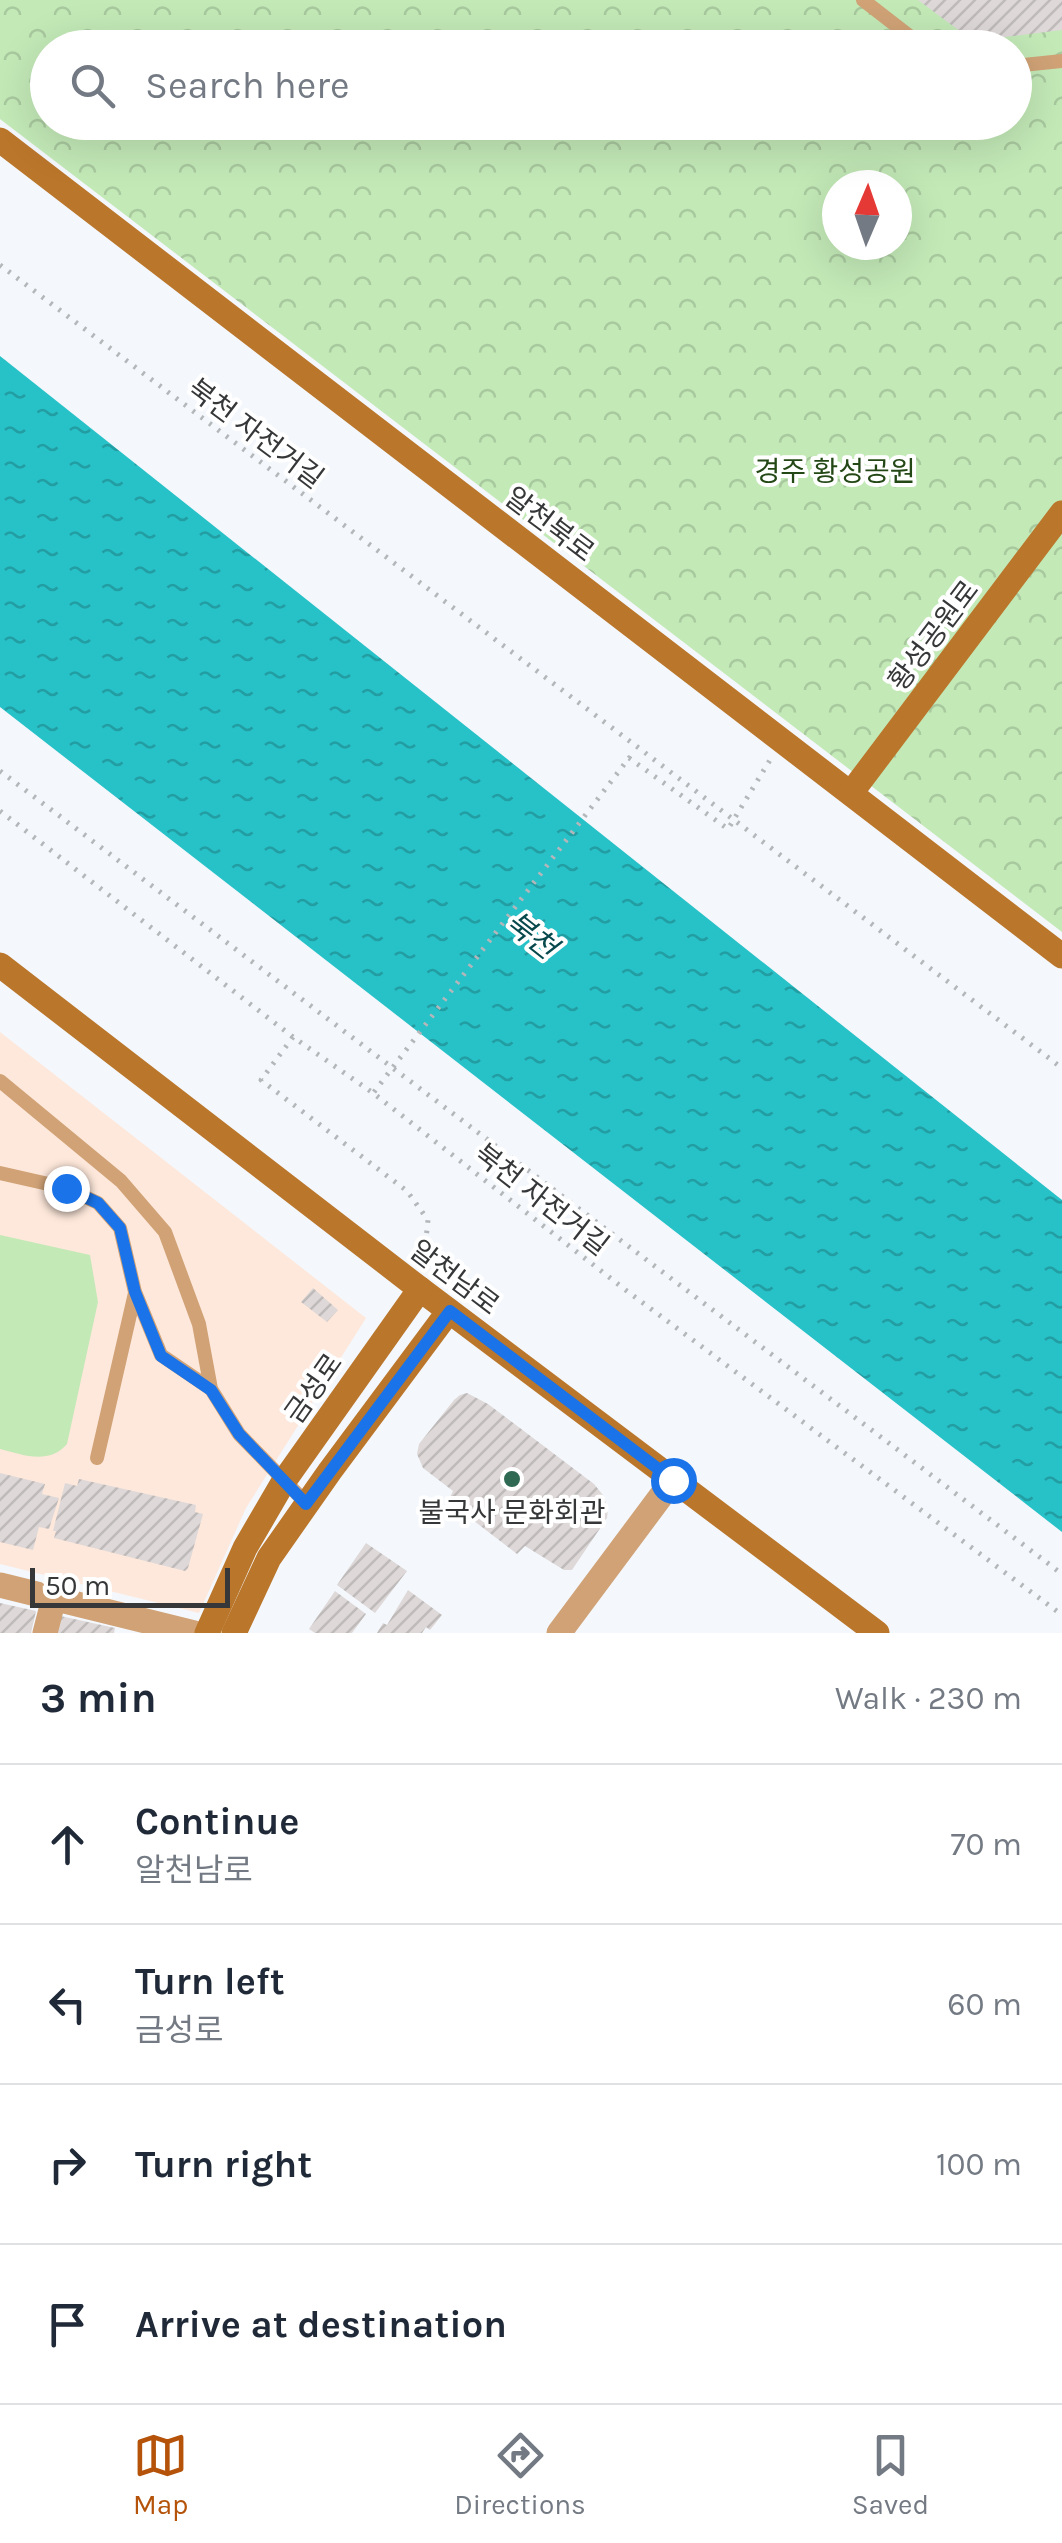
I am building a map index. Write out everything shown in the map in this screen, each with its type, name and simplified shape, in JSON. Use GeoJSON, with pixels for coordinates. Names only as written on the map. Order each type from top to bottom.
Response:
{"type":"FeatureCollection","features":[{"type":"Feature","properties":{"kind":"street","name":"알천북로"},"geometry":{"type":"LineString","coordinates":[[0,140],[1062,956]]}},
{"type":"Feature","properties":{"kind":"street","name":"황성공원로"},"geometry":{"type":"LineString","coordinates":[[851,793],[1062,513]]}},
{"type":"Feature","properties":{"kind":"street","name":"알천남로"},"geometry":{"type":"LineString","coordinates":[[0,965],[877,1633]]}},
{"type":"Feature","properties":{"kind":"street","name":"금성로"},"geometry":{"type":"LineString","coordinates":[[207,1633],[245,1548],[284,1481],[420,1288]]}},
{"type":"Feature","properties":{"kind":"street"},"geometry":{"type":"LineString","coordinates":[[234,1633],[269,1558],[450,1311]]}},
{"type":"Feature","properties":{"kind":"street"},"geometry":{"type":"LineString","coordinates":[[560,1633],[673,1480]]}},
{"type":"Feature","properties":{"kind":"street"},"geometry":{"type":"LineString","coordinates":[[0,1585],[194,1633]]}},
{"type":"Feature","properties":{"kind":"street"},"geometry":{"type":"LineString","coordinates":[[45,1633],[54,1598]]}},
{"type":"Feature","properties":{"kind":"lane"},"geometry":{"type":"LineString","coordinates":[[863,0],[902,30]]}},
{"type":"Feature","properties":{"kind":"lane"},"geometry":{"type":"LineString","coordinates":[[1032,64],[1062,62]]}},
{"type":"Feature","properties":{"kind":"lane"},"geometry":{"type":"LineString","coordinates":[[0,1081],[121,1182],[165,1232],[198,1324],[211,1390],[239,1434],[306,1504]]}},
{"type":"Feature","properties":{"kind":"lane"},"geometry":{"type":"LineString","coordinates":[[0,1173],[66,1188],[98,1203],[120,1228],[135,1292],[161,1356],[211,1390]]}},
{"type":"Feature","properties":{"kind":"lane"},"geometry":{"type":"LineString","coordinates":[[97,1458],[135,1292]]}},
{"type":"Feature","properties":{"kind":"path","name":"북천 자전거길"},"geometry":{"type":"LineString","coordinates":[[0,265],[1062,1068]]}},
{"type":"Feature","properties":{"kind":"path"},"geometry":{"type":"LineString","coordinates":[[373,1093],[630,758],[728,829],[784,741]]}},
{"type":"Feature","properties":{"kind":"path"},"geometry":{"type":"LineString","coordinates":[[0,772],[1062,1574]]}},
{"type":"Feature","properties":{"kind":"path","name":"북천 자전거길"},"geometry":{"type":"LineString","coordinates":[[0,811],[623,1288],[1062,1615]]}},
{"type":"Feature","properties":{"kind":"path"},"geometry":{"type":"LineString","coordinates":[[293,1036],[261,1080],[407,1192],[428,1220],[420,1288]]}},
{"type":"Feature","properties":{"kind":"shaded area"},"geometry":{"type":"Polygon","coordinates":[[[0,1032],[366,1318],[246,1508],[199,1613],[0,1564],[0,1032]]]}},
{"type":"Feature","properties":{"kind":"green space","name":"경주 황성공원"},"geometry":{"type":"Polygon","coordinates":[[[0,0],[1062,0],[1062,932],[0,119],[0,0]]]}},
{"type":"Feature","properties":{"kind":"green space"},"geometry":{"type":"Polygon","coordinates":[[[0,1235],[90,1255],[98,1302],[67,1444],[44,1456],[0,1449],[0,1235]]]}},
{"type":"Feature","properties":{"kind":"water","name":"북천"},"geometry":{"type":"Polygon","coordinates":[[[0,356],[1062,1200],[1062,1532],[0,707],[0,356]]]}},
{"type":"Feature","properties":{"kind":"building"},"geometry":{"type":"Polygon","coordinates":[[[918,0],[1062,0],[1062,30],[1032,34],[1032,30],[958,30],[918,0]]]}},
{"type":"Feature","properties":{"kind":"building"},"geometry":{"type":"Polygon","coordinates":[[[313,1288],[338,1310],[327,1322],[301,1302],[313,1288]]]}},
{"type":"Feature","properties":{"kind":"building","name":"불국사 문화회관"},"geometry":{"type":"Polygon","coordinates":[[[467,1393],[488,1404],[594,1484],[603,1495],[607,1518],[572,1570],[564,1570],[525,1546],[517,1554],[448,1501],[453,1491],[423,1468],[417,1454],[419,1444],[454,1400],[467,1393]]]}},
{"type":"Feature","properties":{"kind":"building"},"geometry":{"type":"Polygon","coordinates":[[[0,1473],[45,1484],[42,1494],[59,1498],[49,1529],[39,1527],[33,1550],[0,1542],[0,1473]]]}},
{"type":"Feature","properties":{"kind":"building"},"geometry":{"type":"Polygon","coordinates":[[[79,1479],[196,1505],[195,1512],[203,1514],[188,1568],[185,1571],[54,1538],[65,1483],[77,1486],[79,1479]]]}},
{"type":"Feature","properties":{"kind":"building"},"geometry":{"type":"Polygon","coordinates":[[[366,1543],[407,1571],[375,1613],[337,1585],[366,1543]]]}},
{"type":"Feature","properties":{"kind":"building"},"geometry":{"type":"Polygon","coordinates":[[[408,1590],[442,1615],[430,1630],[426,1627],[422,1633],[377,1633],[383,1623],[387,1625],[408,1590]]]}},
{"type":"Feature","properties":{"kind":"building"},"geometry":{"type":"Polygon","coordinates":[[[335,1591],[366,1614],[352,1633],[315,1633],[309,1629],[335,1591]]]}},
{"type":"Feature","properties":{"kind":"building"},"geometry":{"type":"Polygon","coordinates":[[[0,1603],[36,1611],[31,1633],[0,1633],[0,1603]]]}},
{"type":"Feature","properties":{"kind":"building"},"geometry":{"type":"Polygon","coordinates":[[[56,1615],[115,1628],[114,1633],[51,1633],[56,1615]]]}},
{"type":"Feature","properties":{"kind":"place","name":"불국사 문화회관"},"geometry":{"type":"Point","coordinates":[512,1479]}},
{"type":"Feature","properties":{"kind":"route"},"geometry":{"type":"LineString","coordinates":[[66,1188],[98,1203],[120,1228],[135,1292],[161,1356],[211,1390],[239,1434],[306,1504],[450,1311],[673,1480]]}}]}
